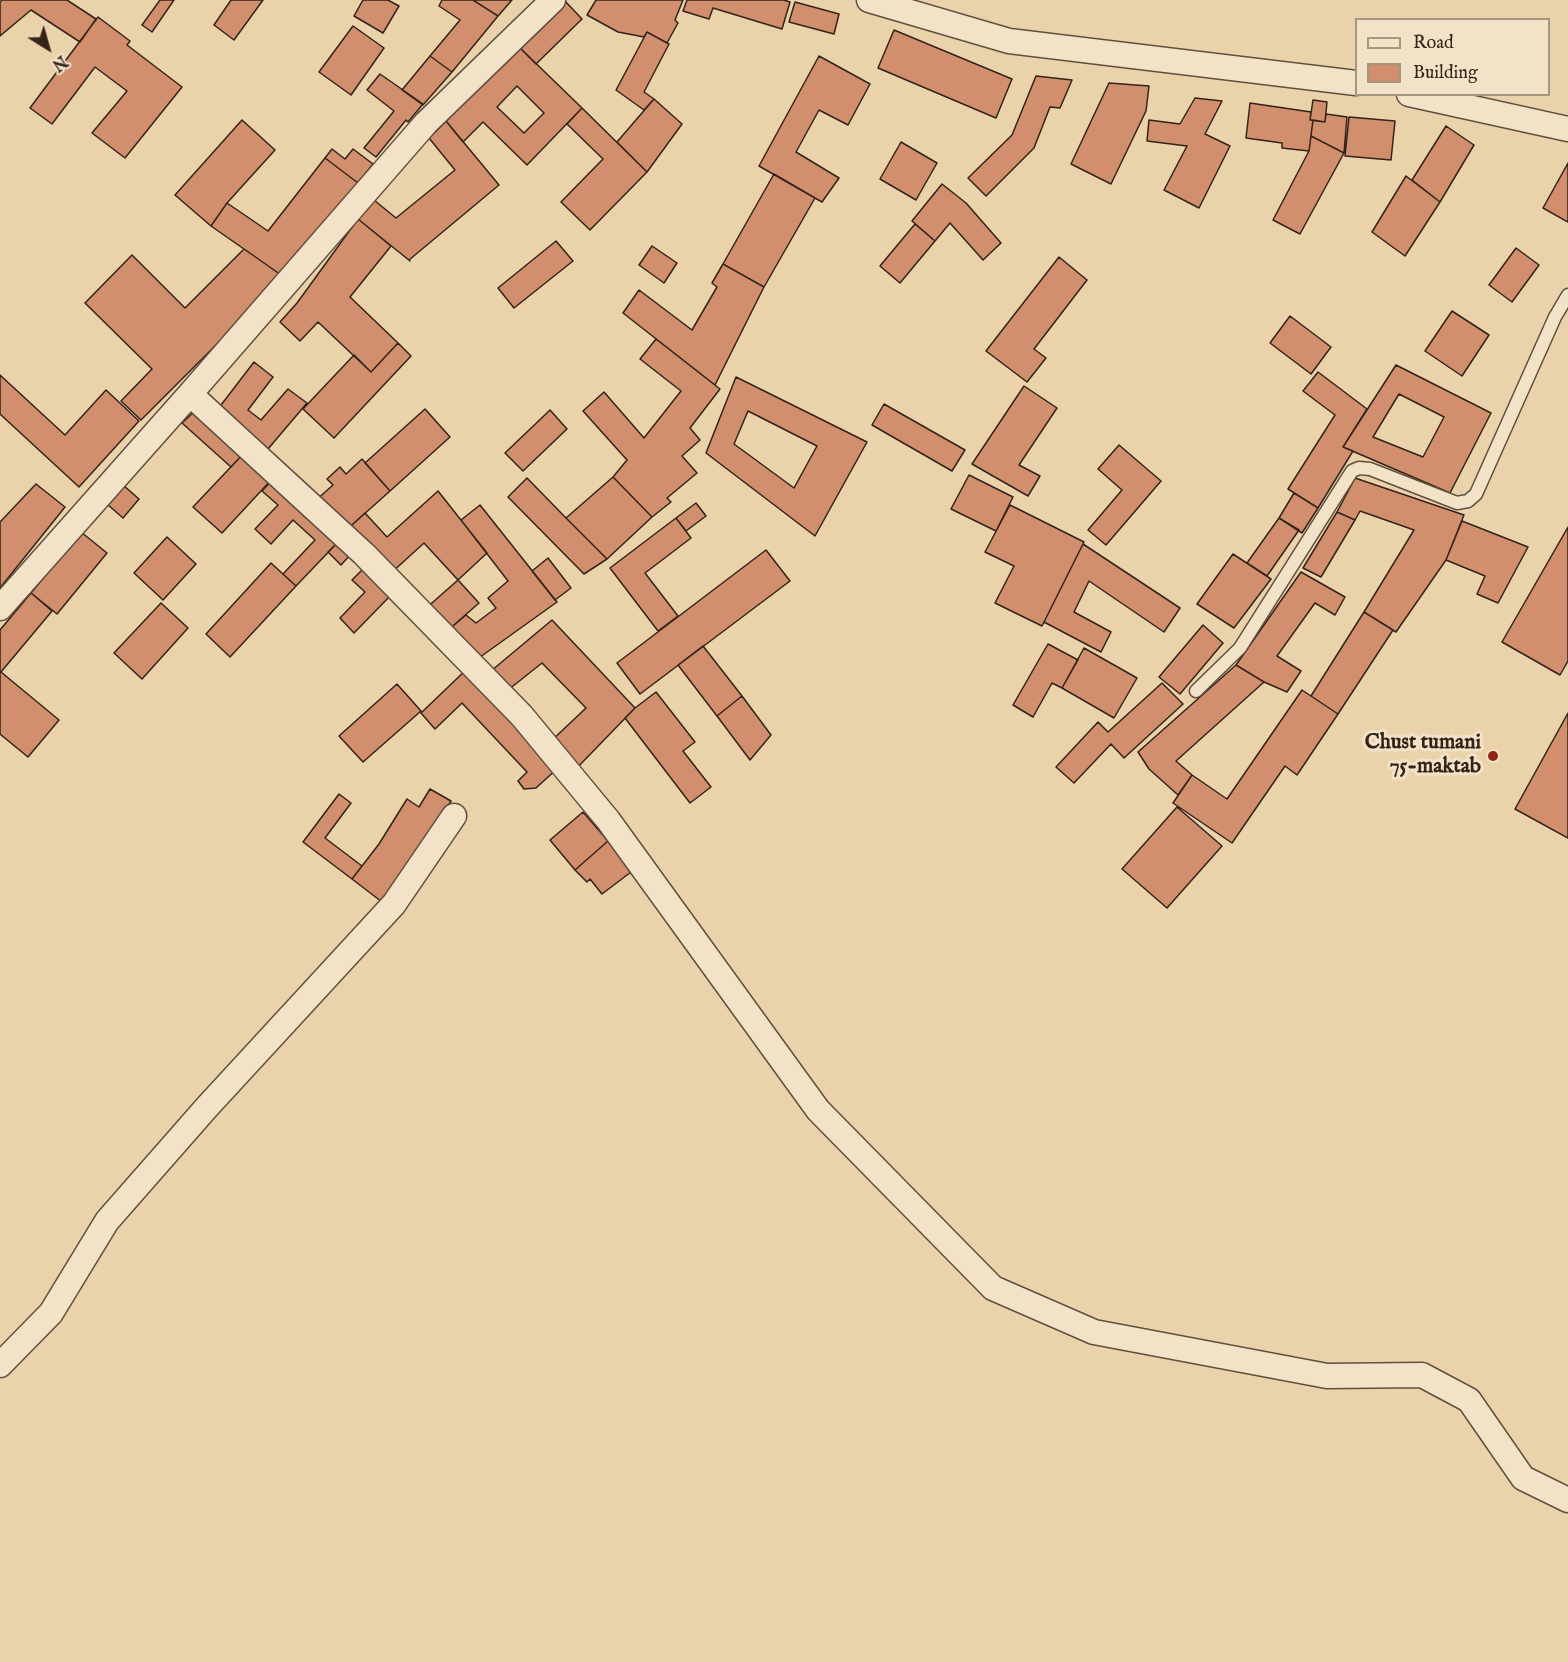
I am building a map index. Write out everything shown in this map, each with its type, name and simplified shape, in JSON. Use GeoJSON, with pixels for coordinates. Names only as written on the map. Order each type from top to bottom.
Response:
{"type":"FeatureCollection","features":[{"type":"Feature","properties":{"kind":"street"},"geometry":{"type":"LineString","coordinates":[[0,608],[426,123],[553,0]]}},
{"type":"Feature","properties":{"kind":"street"},"geometry":{"type":"LineString","coordinates":[[869,0],[1009,41],[1355,83]]}},
{"type":"Feature","properties":{"kind":"street"},"geometry":{"type":"LineString","coordinates":[[1418,96],[1568,129]]}},
{"type":"Feature","properties":{"kind":"street"},"geometry":{"type":"LineString","coordinates":[[190,394],[364,554],[522,716],[608,820],[818,1110],[993,1288],[1094,1332],[1327,1376],[1422,1375],[1468,1400],[1523,1478],[1568,1500]]}},
{"type":"Feature","properties":{"kind":"street"},"geometry":{"type":"LineString","coordinates":[[0,1365],[51,1313],[107,1221],[207,1107],[394,904],[454,816]]}},
{"type":"Feature","properties":{"kind":"lane"},"geometry":{"type":"LineString","coordinates":[[1196,692],[1240,648],[1352,471],[1359,468],[1370,469],[1457,503],[1468,501],[1476,494],[1568,295]]}},
{"type":"Feature","properties":{"kind":"building"},"geometry":{"type":"Polygon","coordinates":[[[2,0],[67,0],[96,19],[80,42],[31,10],[0,36],[0,2],[2,0]]]}},
{"type":"Feature","properties":{"kind":"building"},"geometry":{"type":"Polygon","coordinates":[[[160,0],[174,0],[152,32],[142,25],[160,0]]]}},
{"type":"Feature","properties":{"kind":"building"},"geometry":{"type":"Polygon","coordinates":[[[231,0],[263,0],[234,40],[214,25],[231,0]]]}},
{"type":"Feature","properties":{"kind":"building"},"geometry":{"type":"Polygon","coordinates":[[[363,0],[388,0],[399,6],[383,33],[354,16],[363,0]]]}},
{"type":"Feature","properties":{"kind":"building"},"geometry":{"type":"Polygon","coordinates":[[[442,0],[473,0],[498,16],[452,72],[430,56],[460,20],[439,6],[442,0]]]}},
{"type":"Feature","properties":{"kind":"building"},"geometry":{"type":"Polygon","coordinates":[[[473,0],[512,0],[498,16],[473,0]]]}},
{"type":"Feature","properties":{"kind":"building"},"geometry":{"type":"Polygon","coordinates":[[[596,0],[683,0],[675,20],[678,23],[667,43],[647,32],[644,37],[618,32],[587,15],[596,0]]]}},
{"type":"Feature","properties":{"kind":"building"},"geometry":{"type":"Polygon","coordinates":[[[687,0],[784,0],[790,2],[782,29],[713,8],[709,19],[683,11],[687,0]]]}},
{"type":"Feature","properties":{"kind":"building"},"geometry":{"type":"Polygon","coordinates":[[[565,1],[582,19],[536,64],[518,46],[565,1]]]}},
{"type":"Feature","properties":{"kind":"building"},"geometry":{"type":"Polygon","coordinates":[[[795,2],[839,14],[834,34],[789,22],[795,2]]]}},
{"type":"Feature","properties":{"kind":"building"},"geometry":{"type":"Polygon","coordinates":[[[98,17],[130,41],[127,45],[182,87],[125,158],[92,133],[127,91],[95,67],[52,124],[30,108],[98,17]]]}},
{"type":"Feature","properties":{"kind":"building"},"geometry":{"type":"Polygon","coordinates":[[[353,26],[384,48],[351,95],[319,72],[353,26]]]}},
{"type":"Feature","properties":{"kind":"building"},"geometry":{"type":"Polygon","coordinates":[[[894,30],[1012,79],[996,118],[878,68],[894,30]]]}},
{"type":"Feature","properties":{"kind":"building"},"geometry":{"type":"Polygon","coordinates":[[[647,32],[669,44],[644,92],[654,99],[644,110],[616,90],[647,32]]]}},
{"type":"Feature","properties":{"kind":"building"},"geometry":{"type":"Polygon","coordinates":[[[518,46],[582,108],[527,165],[483,122],[463,142],[446,121],[518,46]],[[517,86],[497,107],[524,133],[544,113],[517,86]]]}},
{"type":"Feature","properties":{"kind":"building"},"geometry":{"type":"Polygon","coordinates":[[[430,56],[452,72],[423,105],[402,90],[430,56]]]}},
{"type":"Feature","properties":{"kind":"building"},"geometry":{"type":"Polygon","coordinates":[[[819,56],[870,84],[848,125],[819,110],[796,152],[839,178],[822,202],[759,166],[819,56]]]}},
{"type":"Feature","properties":{"kind":"building"},"geometry":{"type":"Polygon","coordinates":[[[380,74],[423,104],[408,122],[406,120],[376,157],[364,148],[394,111],[367,90],[380,74]]]}},
{"type":"Feature","properties":{"kind":"building"},"geometry":{"type":"Polygon","coordinates":[[[1036,76],[1072,80],[1060,108],[1050,107],[1034,148],[986,196],[968,178],[1012,135],[1036,76]]]}},
{"type":"Feature","properties":{"kind":"building"},"geometry":{"type":"Polygon","coordinates":[[[1109,83],[1149,86],[1146,111],[1111,184],[1071,164],[1109,83]]]}},
{"type":"Feature","properties":{"kind":"building"},"geometry":{"type":"Polygon","coordinates":[[[1195,98],[1222,101],[1205,134],[1230,146],[1199,208],[1164,190],[1187,146],[1147,141],[1149,120],[1180,124],[1195,98]]]}},
{"type":"Feature","properties":{"kind":"building"},"geometry":{"type":"Polygon","coordinates":[[[654,99],[682,124],[647,172],[617,142],[654,99]]]}},
{"type":"Feature","properties":{"kind":"building"},"geometry":{"type":"Polygon","coordinates":[[[1313,100],[1327,102],[1325,122],[1310,120],[1313,100]]]}},
{"type":"Feature","properties":{"kind":"building"},"geometry":{"type":"Polygon","coordinates":[[[1250,103],[1311,112],[1310,120],[1313,120],[1309,151],[1282,148],[1282,143],[1246,138],[1250,103]]]}},
{"type":"Feature","properties":{"kind":"building"},"geometry":{"type":"Polygon","coordinates":[[[582,108],[647,172],[590,230],[561,202],[603,159],[567,124],[582,108]]]}},
{"type":"Feature","properties":{"kind":"building"},"geometry":{"type":"Polygon","coordinates":[[[1326,114],[1347,117],[1344,153],[1311,136],[1313,120],[1325,122],[1326,114]]]}},
{"type":"Feature","properties":{"kind":"building"},"geometry":{"type":"Polygon","coordinates":[[[1349,117],[1395,121],[1391,160],[1345,156],[1349,117]]]}},
{"type":"Feature","properties":{"kind":"building"},"geometry":{"type":"Polygon","coordinates":[[[242,120],[275,150],[227,203],[211,226],[175,195],[242,120]]]}},
{"type":"Feature","properties":{"kind":"building"},"geometry":{"type":"Polygon","coordinates":[[[446,121],[499,185],[410,261],[358,219],[374,200],[396,218],[455,170],[429,138],[446,121]]]}},
{"type":"Feature","properties":{"kind":"building"},"geometry":{"type":"Polygon","coordinates":[[[1446,126],[1474,145],[1440,202],[1412,180],[1446,126]]]}},
{"type":"Feature","properties":{"kind":"building"},"geometry":{"type":"Polygon","coordinates":[[[1311,136],[1344,153],[1300,234],[1273,220],[1309,151],[1311,136]]]}},
{"type":"Feature","properties":{"kind":"building"},"geometry":{"type":"Polygon","coordinates":[[[901,142],[937,163],[916,200],[880,179],[901,142]]]}},
{"type":"Feature","properties":{"kind":"building"},"geometry":{"type":"Polygon","coordinates":[[[332,149],[345,159],[353,149],[373,164],[358,183],[325,158],[332,149]]]}},
{"type":"Feature","properties":{"kind":"building"},"geometry":{"type":"Polygon","coordinates":[[[325,158],[358,183],[284,277],[211,226],[227,203],[268,231],[325,158]]]}},
{"type":"Feature","properties":{"kind":"building"},"geometry":{"type":"Polygon","coordinates":[[[1568,163],[1568,222],[1543,208],[1568,163]]]}},
{"type":"Feature","properties":{"kind":"building"},"geometry":{"type":"Polygon","coordinates":[[[774,174],[815,198],[764,287],[723,264],[774,174]]]}},
{"type":"Feature","properties":{"kind":"building"},"geometry":{"type":"Polygon","coordinates":[[[1406,176],[1440,202],[1405,256],[1372,232],[1406,176]]]}},
{"type":"Feature","properties":{"kind":"building"},"geometry":{"type":"Polygon","coordinates":[[[942,184],[966,203],[1001,243],[983,260],[950,223],[935,241],[912,221],[942,184]]]}},
{"type":"Feature","properties":{"kind":"building"},"geometry":{"type":"Polygon","coordinates":[[[358,219],[391,246],[350,297],[398,343],[371,372],[318,322],[300,341],[280,322],[297,303],[358,219]]]}},
{"type":"Feature","properties":{"kind":"building"},"geometry":{"type":"Polygon","coordinates":[[[915,224],[935,241],[900,283],[880,266],[915,224]]]}},
{"type":"Feature","properties":{"kind":"building"},"geometry":{"type":"Polygon","coordinates":[[[556,241],[573,261],[514,308],[498,288],[556,241]]]}},
{"type":"Feature","properties":{"kind":"building"},"geometry":{"type":"Polygon","coordinates":[[[652,246],[677,263],[664,283],[639,265],[652,246]]]}},
{"type":"Feature","properties":{"kind":"building"},"geometry":{"type":"Polygon","coordinates":[[[1516,248],[1539,265],[1512,302],[1489,285],[1516,248]]]}},
{"type":"Feature","properties":{"kind":"building"},"geometry":{"type":"Polygon","coordinates":[[[244,249],[284,277],[141,420],[121,401],[152,369],[85,303],[132,255],[185,308],[244,249]]]}},
{"type":"Feature","properties":{"kind":"building"},"geometry":{"type":"Polygon","coordinates":[[[1059,257],[1087,280],[1034,349],[1046,358],[1027,382],[986,351],[1059,257]]]}},
{"type":"Feature","properties":{"kind":"building"},"geometry":{"type":"Polygon","coordinates":[[[723,264],[764,287],[715,385],[623,313],[639,290],[692,330],[717,287],[712,283],[723,264]]]}},
{"type":"Feature","properties":{"kind":"building"},"geometry":{"type":"Polygon","coordinates":[[[1452,311],[1489,335],[1462,376],[1425,351],[1452,311]]]}},
{"type":"Feature","properties":{"kind":"building"},"geometry":{"type":"Polygon","coordinates":[[[1290,316],[1331,347],[1311,374],[1270,343],[1290,316]]]}},
{"type":"Feature","properties":{"kind":"building"},"geometry":{"type":"Polygon","coordinates":[[[656,339],[720,389],[690,428],[700,440],[682,456],[697,473],[667,498],[671,502],[652,517],[613,477],[627,460],[583,411],[604,392],[644,438],[681,391],[640,359],[656,339]]]}},
{"type":"Feature","properties":{"kind":"building"},"geometry":{"type":"Polygon","coordinates":[[[398,343],[411,356],[334,438],[303,409],[354,355],[371,372],[398,343]]]}},
{"type":"Feature","properties":{"kind":"building"},"geometry":{"type":"Polygon","coordinates":[[[254,362],[273,377],[248,410],[261,420],[288,389],[307,403],[268,449],[218,409],[254,362]]]}},
{"type":"Feature","properties":{"kind":"building"},"geometry":{"type":"Polygon","coordinates":[[[1396,365],[1491,413],[1450,493],[1343,447],[1396,365]],[[1399,394],[1373,437],[1423,457],[1444,417],[1399,394]]]}},
{"type":"Feature","properties":{"kind":"building"},"geometry":{"type":"Polygon","coordinates":[[[1318,372],[1367,409],[1343,447],[1353,451],[1318,508],[1288,489],[1335,415],[1303,391],[1318,372]]]}},
{"type":"Feature","properties":{"kind":"building"},"geometry":{"type":"Polygon","coordinates":[[[0,375],[65,435],[106,390],[139,421],[79,487],[0,414],[0,375]]]}},
{"type":"Feature","properties":{"kind":"building"},"geometry":{"type":"Polygon","coordinates":[[[736,377],[867,442],[815,536],[706,453],[736,377]],[[748,411],[734,444],[794,488],[817,446],[748,411]]]}},
{"type":"Feature","properties":{"kind":"building"},"geometry":{"type":"Polygon","coordinates":[[[1024,386],[1057,408],[1019,465],[1040,476],[1028,496],[972,464],[1024,386]]]}},
{"type":"Feature","properties":{"kind":"building"},"geometry":{"type":"Polygon","coordinates":[[[884,404],[965,450],[952,471],[872,425],[884,404]]]}},
{"type":"Feature","properties":{"kind":"building"},"geometry":{"type":"Polygon","coordinates":[[[425,409],[450,437],[390,491],[365,463],[425,409]]]}},
{"type":"Feature","properties":{"kind":"building"},"geometry":{"type":"Polygon","coordinates":[[[550,410],[567,429],[523,471],[505,453],[550,410]]]}},
{"type":"Feature","properties":{"kind":"building"},"geometry":{"type":"Polygon","coordinates":[[[195,411],[243,454],[231,467],[182,423],[195,411]]]}},
{"type":"Feature","properties":{"kind":"building"},"geometry":{"type":"Polygon","coordinates":[[[1119,445],[1161,481],[1106,545],[1088,530],[1122,490],[1098,469],[1119,445]]]}},
{"type":"Feature","properties":{"kind":"building"},"geometry":{"type":"Polygon","coordinates":[[[245,452],[273,478],[222,533],[193,507],[245,452]]]}},
{"type":"Feature","properties":{"kind":"building"},"geometry":{"type":"Polygon","coordinates":[[[362,459],[390,491],[343,533],[315,501],[333,485],[327,479],[340,467],[346,474],[362,459]]]}},
{"type":"Feature","properties":{"kind":"building"},"geometry":{"type":"Polygon","coordinates":[[[969,475],[1013,497],[996,531],[951,509],[969,475]]]}},
{"type":"Feature","properties":{"kind":"building"},"geometry":{"type":"Polygon","coordinates":[[[275,477],[339,541],[296,586],[283,574],[315,540],[293,520],[271,544],[255,529],[278,505],[262,491],[275,477]]]}},
{"type":"Feature","properties":{"kind":"building"},"geometry":{"type":"Polygon","coordinates":[[[613,477],[652,517],[607,559],[566,518],[613,477]]]}},
{"type":"Feature","properties":{"kind":"building"},"geometry":{"type":"Polygon","coordinates":[[[527,478],[607,559],[584,574],[508,497],[527,478]]]}},
{"type":"Feature","properties":{"kind":"building"},"geometry":{"type":"Polygon","coordinates":[[[1355,478],[1464,515],[1446,560],[1396,632],[1364,612],[1414,530],[1360,511],[1355,520],[1337,512],[1355,478]]]}},
{"type":"Feature","properties":{"kind":"building"},"geometry":{"type":"Polygon","coordinates":[[[36,484],[65,507],[0,588],[0,522],[36,484]]]}},
{"type":"Feature","properties":{"kind":"building"},"geometry":{"type":"Polygon","coordinates":[[[123,485],[139,499],[123,518],[107,504],[123,485]]]}},
{"type":"Feature","properties":{"kind":"building"},"geometry":{"type":"Polygon","coordinates":[[[438,491],[487,553],[458,580],[424,543],[390,574],[343,533],[365,513],[387,537],[438,491]]]}},
{"type":"Feature","properties":{"kind":"building"},"geometry":{"type":"Polygon","coordinates":[[[1294,493],[1318,508],[1302,533],[1279,518],[1294,493]]]}},
{"type":"Feature","properties":{"kind":"building"},"geometry":{"type":"Polygon","coordinates":[[[696,503],[706,516],[686,531],[676,518],[696,503]]]}},
{"type":"Feature","properties":{"kind":"building"},"geometry":{"type":"Polygon","coordinates":[[[480,505],[557,602],[476,660],[447,631],[466,615],[476,623],[496,608],[488,598],[508,581],[461,520],[480,505]]]}},
{"type":"Feature","properties":{"kind":"building"},"geometry":{"type":"Polygon","coordinates":[[[1010,505],[1084,542],[1042,626],[995,603],[1014,566],[985,552],[1010,505]]]}},
{"type":"Feature","properties":{"kind":"building"},"geometry":{"type":"Polygon","coordinates":[[[1337,512],[1355,520],[1321,577],[1303,568],[1337,512]]]}},
{"type":"Feature","properties":{"kind":"building"},"geometry":{"type":"Polygon","coordinates":[[[676,518],[691,538],[645,573],[678,616],[658,631],[610,568],[676,518]]]}},
{"type":"Feature","properties":{"kind":"building"},"geometry":{"type":"Polygon","coordinates":[[[1279,518],[1299,530],[1267,576],[1247,563],[1279,518]]]}},
{"type":"Feature","properties":{"kind":"building"},"geometry":{"type":"Polygon","coordinates":[[[1462,521],[1528,547],[1498,603],[1477,594],[1485,576],[1446,560],[1462,521]]]}},
{"type":"Feature","properties":{"kind":"building"},"geometry":{"type":"Polygon","coordinates":[[[1568,527],[1568,661],[1560,675],[1502,642],[1568,527]]]}},
{"type":"Feature","properties":{"kind":"building"},"geometry":{"type":"Polygon","coordinates":[[[81,532],[107,553],[57,614],[31,593],[81,532]]]}},
{"type":"Feature","properties":{"kind":"building"},"geometry":{"type":"Polygon","coordinates":[[[167,537],[196,564],[163,600],[134,573],[167,537]]]}},
{"type":"Feature","properties":{"kind":"building"},"geometry":{"type":"Polygon","coordinates":[[[339,541],[352,553],[341,565],[328,552],[339,541]]]}},
{"type":"Feature","properties":{"kind":"building"},"geometry":{"type":"Polygon","coordinates":[[[1083,544],[1180,608],[1164,632],[1089,581],[1074,612],[1111,632],[1101,652],[1044,622],[1083,544]]]}},
{"type":"Feature","properties":{"kind":"building"},"geometry":{"type":"Polygon","coordinates":[[[766,550],[790,581],[640,694],[617,663],[766,550]]]}},
{"type":"Feature","properties":{"kind":"building"},"geometry":{"type":"Polygon","coordinates":[[[1233,554],[1271,579],[1234,628],[1197,604],[1233,554]]]}},
{"type":"Feature","properties":{"kind":"building"},"geometry":{"type":"Polygon","coordinates":[[[548,558],[571,588],[555,600],[532,571],[548,558]]]}},
{"type":"Feature","properties":{"kind":"building"},"geometry":{"type":"Polygon","coordinates":[[[271,563],[296,586],[230,657],[206,634],[271,563]]]}},
{"type":"Feature","properties":{"kind":"building"},"geometry":{"type":"Polygon","coordinates":[[[365,567],[392,594],[354,633],[340,618],[365,592],[352,580],[365,567]]]}},
{"type":"Feature","properties":{"kind":"building"},"geometry":{"type":"Polygon","coordinates":[[[1301,572],[1345,597],[1335,615],[1315,603],[1277,656],[1301,671],[1287,692],[1264,682],[1236,665],[1301,572]]]}},
{"type":"Feature","properties":{"kind":"building"},"geometry":{"type":"Polygon","coordinates":[[[458,580],[479,603],[447,631],[424,610],[458,580]]]}},
{"type":"Feature","properties":{"kind":"building"},"geometry":{"type":"Polygon","coordinates":[[[31,593],[52,611],[1,672],[59,720],[28,757],[0,734],[0,630],[31,593]]]}},
{"type":"Feature","properties":{"kind":"building"},"geometry":{"type":"Polygon","coordinates":[[[161,603],[188,628],[142,679],[114,653],[161,603]]]}},
{"type":"Feature","properties":{"kind":"building"},"geometry":{"type":"Polygon","coordinates":[[[1364,612],[1393,630],[1338,714],[1311,696],[1364,612]]]}},
{"type":"Feature","properties":{"kind":"building"},"geometry":{"type":"Polygon","coordinates":[[[552,620],[635,708],[573,772],[549,743],[586,708],[542,663],[508,690],[491,671],[552,620]]]}},
{"type":"Feature","properties":{"kind":"building"},"geometry":{"type":"Polygon","coordinates":[[[1203,625],[1223,643],[1180,694],[1159,677],[1203,625]]]}},
{"type":"Feature","properties":{"kind":"building"},"geometry":{"type":"Polygon","coordinates":[[[1048,644],[1078,660],[1062,688],[1052,683],[1033,717],[1013,705],[1048,644]]]}},
{"type":"Feature","properties":{"kind":"building"},"geometry":{"type":"Polygon","coordinates":[[[703,646],[742,696],[717,716],[678,665],[703,646]]]}},
{"type":"Feature","properties":{"kind":"building"},"geometry":{"type":"Polygon","coordinates":[[[1084,648],[1137,678],[1114,718],[1062,688],[1084,648]]]}},
{"type":"Feature","properties":{"kind":"building"},"geometry":{"type":"Polygon","coordinates":[[[1236,665],[1264,682],[1176,761],[1192,775],[1178,795],[1149,769],[1138,752],[1236,665]]]}},
{"type":"Feature","properties":{"kind":"building"},"geometry":{"type":"Polygon","coordinates":[[[469,667],[559,767],[536,788],[524,789],[518,781],[527,772],[462,703],[435,729],[421,713],[469,667]]]}},
{"type":"Feature","properties":{"kind":"building"},"geometry":{"type":"Polygon","coordinates":[[[1162,683],[1183,704],[1124,758],[1111,744],[1074,783],[1056,767],[1098,722],[1108,732],[1162,683]]]}},
{"type":"Feature","properties":{"kind":"building"},"geometry":{"type":"Polygon","coordinates":[[[397,684],[421,711],[363,762],[339,736],[397,684]]]}},
{"type":"Feature","properties":{"kind":"building"},"geometry":{"type":"Polygon","coordinates":[[[1302,690],[1338,714],[1297,775],[1285,766],[1232,843],[1173,803],[1192,775],[1227,799],[1302,690]]]}},
{"type":"Feature","properties":{"kind":"building"},"geometry":{"type":"Polygon","coordinates":[[[656,692],[695,742],[683,751],[711,787],[690,803],[625,718],[656,692]]]}},
{"type":"Feature","properties":{"kind":"building"},"geometry":{"type":"Polygon","coordinates":[[[742,696],[771,735],[750,760],[717,716],[742,696]]]}},
{"type":"Feature","properties":{"kind":"building"},"geometry":{"type":"Polygon","coordinates":[[[1568,713],[1568,838],[1515,809],[1568,713]]]}},
{"type":"Feature","properties":{"kind":"building"},"geometry":{"type":"Polygon","coordinates":[[[430,789],[451,801],[412,865],[382,902],[352,879],[379,844],[407,799],[419,807],[430,789]]]}},
{"type":"Feature","properties":{"kind":"building"},"geometry":{"type":"Polygon","coordinates":[[[339,794],[351,803],[325,838],[362,866],[352,879],[303,842],[339,794]]]}},
{"type":"Feature","properties":{"kind":"building"},"geometry":{"type":"Polygon","coordinates":[[[1177,807],[1222,846],[1167,908],[1122,869],[1177,807]]]}},
{"type":"Feature","properties":{"kind":"building"},"geometry":{"type":"Polygon","coordinates":[[[583,812],[608,841],[575,870],[550,840],[583,812]]]}},
{"type":"Feature","properties":{"kind":"building"},"geometry":{"type":"Polygon","coordinates":[[[608,841],[631,872],[602,894],[590,879],[587,882],[575,870],[608,841]]]}},
{"type":"Feature","properties":{"kind":"place","name":"Chust tumani 75-maktab"},"geometry":{"type":"Point","coordinates":[1493,756]}}]}
